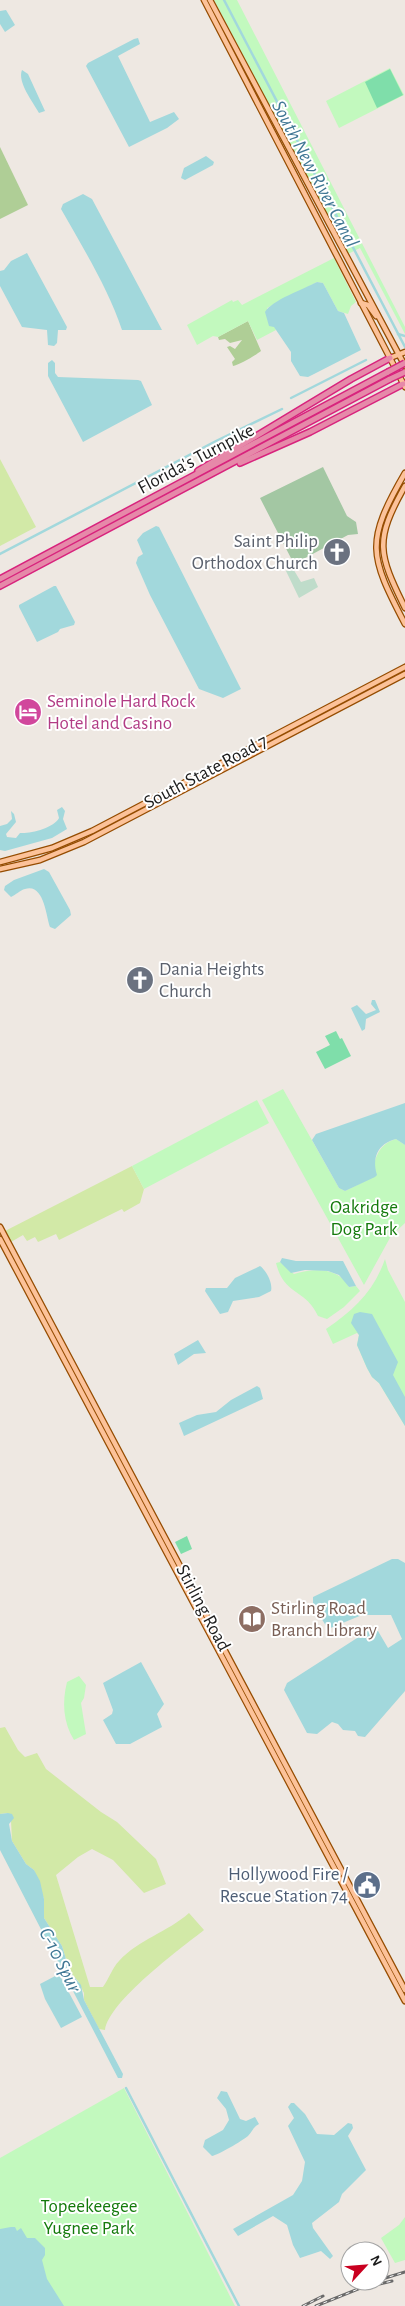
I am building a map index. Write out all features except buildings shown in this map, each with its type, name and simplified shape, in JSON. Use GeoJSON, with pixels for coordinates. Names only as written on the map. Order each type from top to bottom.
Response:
{"type":"FeatureCollection","features":[{"type":"Feature","properties":{"kind":"highway"},"geometry":{"type":"LineString","coordinates":[[180,484],[194,473],[390,358]]}},
{"type":"Feature","properties":{"kind":"highway","name":"Florida's Turnpike"},"geometry":{"type":"LineString","coordinates":[[0,579],[405,364]]}},
{"type":"Feature","properties":{"kind":"highway","name":"Florida's Turnpike"},"geometry":{"type":"LineString","coordinates":[[0,586],[405,372]]}},
{"type":"Feature","properties":{"kind":"highway"},"geometry":{"type":"LineString","coordinates":[[216,472],[306,434],[404,385]]}},
{"type":"Feature","properties":{"kind":"main road"},"geometry":{"type":"LineString","coordinates":[[204,0],[404,385]]}},
{"type":"Feature","properties":{"kind":"main road"},"geometry":{"type":"LineString","coordinates":[[210,0],[382,324]]}},
{"type":"Feature","properties":{"kind":"main road"},"geometry":{"type":"LineString","coordinates":[[219,30],[225,33],[237,55],[240,55]]}},
{"type":"Feature","properties":{"kind":"main road"},"geometry":{"type":"LineString","coordinates":[[282,149],[291,153]]}},
{"type":"Feature","properties":{"kind":"main road"},"geometry":{"type":"LineString","coordinates":[[287,159],[298,166]]}},
{"type":"Feature","properties":{"kind":"main road"},"geometry":{"type":"LineString","coordinates":[[361,303],[366,292]]}},
{"type":"Feature","properties":{"kind":"main road"},"geometry":{"type":"LineString","coordinates":[[361,303],[368,305],[382,324],[402,354],[405,364]]}},
{"type":"Feature","properties":{"kind":"main road"},"geometry":{"type":"LineString","coordinates":[[390,358],[402,354]]}},
{"type":"Feature","properties":{"kind":"main road"},"geometry":{"type":"LineString","coordinates":[[405,474],[382,515],[377,532],[376,549],[382,580],[405,624]]}},
{"type":"Feature","properties":{"kind":"main road"},"geometry":{"type":"LineString","coordinates":[[405,486],[387,522],[383,545],[385,566],[405,608]]}},
{"type":"Feature","properties":{"kind":"main road","name":"South State Road 7"},"geometry":{"type":"LineString","coordinates":[[0,862],[38,853],[80,837],[405,667]]}},
{"type":"Feature","properties":{"kind":"main road","name":"South State Road 7"},"geometry":{"type":"LineString","coordinates":[[0,869],[40,860],[84,842],[405,674]]}},
{"type":"Feature","properties":{"kind":"main road"},"geometry":{"type":"LineString","coordinates":[[335,711],[340,701]]}},
{"type":"Feature","properties":{"kind":"main road"},"geometry":{"type":"LineString","coordinates":[[328,715],[331,706]]}},
{"type":"Feature","properties":{"kind":"main road","name":"Stirling Road"},"geometry":{"type":"LineString","coordinates":[[0,1227],[242,1689],[255,1720],[405,2001]]}},
{"type":"Feature","properties":{"kind":"main road","name":"Stirling Road"},"geometry":{"type":"LineString","coordinates":[[0,1240],[242,1689],[264,1723],[405,1990]]}},
{"type":"Feature","properties":{"kind":"main road"},"geometry":{"type":"LineString","coordinates":[[255,1720],[258,1719],[264,1723]]}},
{"type":"Feature","properties":{"kind":"main road"},"geometry":{"type":"LineString","coordinates":[[303,1809],[312,1814]]}},
{"type":"Feature","properties":{"kind":"green space"},"geometry":{"type":"Polygon","coordinates":[[[214,0],[237,0],[405,327],[405,334],[360,248],[348,254],[214,0]]]}},
{"type":"Feature","properties":{"kind":"green space"},"geometry":{"type":"Polygon","coordinates":[[[390,68],[404,95],[339,128],[326,101],[390,68]]]}},
{"type":"Feature","properties":{"kind":"green space"},"geometry":{"type":"Polygon","coordinates":[[[390,69],[403,95],[377,108],[365,82],[390,69]]]}},
{"type":"Feature","properties":{"kind":"green space"},"geometry":{"type":"Polygon","coordinates":[[[0,147],[28,205],[0,219],[0,147]]]}},
{"type":"Feature","properties":{"kind":"green space"},"geometry":{"type":"Polygon","coordinates":[[[334,258],[356,302],[351,306],[348,314],[338,311],[323,283],[317,282],[267,308],[276,330],[257,340],[248,321],[218,337],[213,336],[197,345],[187,325],[232,300],[233,302],[238,300],[242,305],[334,258]]]}},
{"type":"Feature","properties":{"kind":"green space"},"geometry":{"type":"Polygon","coordinates":[[[248,321],[261,351],[233,366],[232,362],[235,359],[227,347],[230,346],[235,349],[242,340],[230,343],[225,339],[219,340],[218,337],[248,321]]]}},
{"type":"Feature","properties":{"kind":"green space"},"geometry":{"type":"Polygon","coordinates":[[[0,459],[36,527],[0,546],[0,459]]]}},
{"type":"Feature","properties":{"kind":"green space"},"geometry":{"type":"Polygon","coordinates":[[[323,467],[347,516],[356,522],[358,534],[348,535],[294,564],[260,498],[323,467]]]}},
{"type":"Feature","properties":{"kind":"green space"},"geometry":{"type":"Polygon","coordinates":[[[292,567],[301,582],[314,578],[318,587],[299,598],[286,571],[292,567]]]}},
{"type":"Feature","properties":{"kind":"green space"},"geometry":{"type":"Polygon","coordinates":[[[336,1031],[340,1039],[342,1038],[351,1056],[325,1069],[316,1052],[330,1045],[325,1036],[336,1031]]]}},
{"type":"Feature","properties":{"kind":"green space","name":"Oakridge Dog Park"},"geometry":{"type":"Polygon","coordinates":[[[283,1089],[339,1188],[345,1191],[369,1179],[377,1155],[384,1145],[396,1139],[405,1145],[405,1223],[391,1236],[364,1285],[262,1100],[283,1089]]]}},
{"type":"Feature","properties":{"kind":"green space"},"geometry":{"type":"Polygon","coordinates":[[[257,1100],[269,1123],[144,1189],[132,1166],[257,1100]]]}},
{"type":"Feature","properties":{"kind":"green space"},"geometry":{"type":"Polygon","coordinates":[[[132,1166],[144,1189],[140,1203],[124,1212],[122,1209],[59,1240],[56,1234],[38,1242],[35,1237],[27,1241],[23,1235],[11,1242],[5,1231],[132,1166]]]}},
{"type":"Feature","properties":{"kind":"green space"},"geometry":{"type":"Polygon","coordinates":[[[385,1259],[388,1270],[405,1302],[405,1426],[379,1383],[372,1377],[367,1368],[357,1345],[359,1335],[357,1333],[333,1344],[326,1329],[362,1299],[375,1281],[385,1259]]]}},
{"type":"Feature","properties":{"kind":"green space"},"geometry":{"type":"Polygon","coordinates":[[[280,1262],[294,1274],[317,1270],[332,1273],[345,1280],[349,1287],[356,1286],[360,1291],[344,1307],[327,1319],[318,1316],[308,1301],[284,1281],[276,1263],[280,1262]]]}},
{"type":"Feature","properties":{"kind":"green space"},"geometry":{"type":"Polygon","coordinates":[[[187,1536],[192,1549],[181,1554],[175,1542],[187,1536]]]}},
{"type":"Feature","properties":{"kind":"green space"},"geometry":{"type":"Polygon","coordinates":[[[79,1676],[86,1685],[84,1698],[81,1703],[86,1734],[74,1740],[64,1712],[64,1697],[67,1682],[79,1676]]]}},
{"type":"Feature","properties":{"kind":"green space"},"geometry":{"type":"Polygon","coordinates":[[[5,1727],[18,1750],[25,1757],[37,1753],[46,1769],[101,1812],[117,1822],[156,1859],[166,1884],[144,1893],[113,1860],[92,1849],[78,1857],[56,1875],[90,1987],[103,1987],[117,1964],[127,1953],[181,1920],[189,1913],[204,1930],[163,1962],[132,1991],[109,2018],[105,2030],[99,2029],[84,2000],[84,1993],[78,1981],[70,1972],[62,1946],[44,1918],[44,1899],[34,1870],[26,1864],[12,1841],[11,1821],[8,1813],[0,1814],[0,1728],[5,1727]]]}},
{"type":"Feature","properties":{"kind":"green space","name":"Topeekeegee Yugnee Park"},"geometry":{"type":"Polygon","coordinates":[[[124,2088],[235,2306],[0,2306],[0,2158],[124,2088]]]}},
{"type":"Feature","properties":{"kind":"green space"},"geometry":{"type":"Polygon","coordinates":[[[405,2217],[405,2260],[395,2263],[390,2254],[390,2241],[383,2241],[381,2238],[399,2225],[405,2217]]]}},
{"type":"Feature","properties":{"kind":"water"},"geometry":{"type":"Polygon","coordinates":[[[6,10],[15,25],[5,32],[0,24],[0,11],[6,10]]]}},
{"type":"Feature","properties":{"kind":"water"},"geometry":{"type":"Polygon","coordinates":[[[138,38],[140,44],[118,56],[150,122],[174,112],[179,119],[167,128],[129,147],[86,66],[88,63],[138,38]]]}},
{"type":"Feature","properties":{"kind":"water"},"geometry":{"type":"Polygon","coordinates":[[[22,70],[28,74],[45,111],[39,113],[26,92],[21,75],[22,70]]]}},
{"type":"Feature","properties":{"kind":"water"},"geometry":{"type":"Polygon","coordinates":[[[206,156],[214,162],[213,165],[185,180],[181,178],[184,168],[206,156]]]}},
{"type":"Feature","properties":{"kind":"water"},"geometry":{"type":"Polygon","coordinates":[[[83,194],[92,199],[162,330],[122,330],[102,284],[61,209],[63,204],[83,194]]]}},
{"type":"Feature","properties":{"kind":"water"},"geometry":{"type":"Polygon","coordinates":[[[27,253],[67,327],[66,330],[58,330],[57,343],[54,346],[48,345],[47,330],[22,327],[0,286],[0,271],[4,270],[11,261],[27,253]]]}},
{"type":"Feature","properties":{"kind":"water"},"geometry":{"type":"Polygon","coordinates":[[[317,282],[323,283],[338,311],[344,313],[361,350],[308,377],[300,376],[291,361],[291,352],[274,327],[269,326],[265,312],[274,303],[317,282]]]}},
{"type":"Feature","properties":{"kind":"water"},"geometry":{"type":"Polygon","coordinates":[[[52,360],[55,363],[55,373],[58,377],[141,381],[152,405],[83,442],[48,376],[48,363],[52,360]]]}},
{"type":"Feature","properties":{"kind":"water"},"geometry":{"type":"Polygon","coordinates":[[[156,526],[159,527],[241,689],[223,698],[199,689],[150,595],[136,563],[138,557],[143,554],[137,540],[143,533],[156,526]]]}},
{"type":"Feature","properties":{"kind":"water"},"geometry":{"type":"Polygon","coordinates":[[[56,586],[75,622],[74,625],[60,629],[58,632],[37,642],[19,605],[56,586]]]}},
{"type":"Feature","properties":{"kind":"water"},"geometry":{"type":"Polygon","coordinates":[[[62,807],[65,811],[63,819],[67,829],[52,838],[5,851],[0,850],[0,826],[7,824],[12,819],[11,811],[16,822],[6,834],[7,837],[16,838],[20,833],[35,831],[52,825],[59,818],[57,810],[62,807]]]}},
{"type":"Feature","properties":{"kind":"water"},"geometry":{"type":"Polygon","coordinates":[[[44,869],[49,872],[71,915],[55,929],[50,927],[43,902],[36,891],[31,888],[25,889],[11,897],[4,890],[5,886],[14,880],[44,869]]]}},
{"type":"Feature","properties":{"kind":"water"},"geometry":{"type":"Polygon","coordinates":[[[372,1000],[375,1000],[380,1012],[366,1019],[365,1029],[362,1031],[351,1008],[357,1005],[366,1014],[376,1010],[371,1004],[372,1000]]]}},
{"type":"Feature","properties":{"kind":"water"},"geometry":{"type":"Polygon","coordinates":[[[405,1103],[405,1145],[396,1139],[384,1144],[376,1157],[377,1175],[375,1177],[345,1191],[339,1188],[312,1140],[316,1134],[405,1103]]]}},
{"type":"Feature","properties":{"kind":"water"},"geometry":{"type":"Polygon","coordinates":[[[282,1258],[296,1261],[343,1261],[356,1286],[349,1287],[339,1275],[328,1271],[305,1270],[291,1273],[280,1262],[282,1258]]]}},
{"type":"Feature","properties":{"kind":"water"},"geometry":{"type":"Polygon","coordinates":[[[260,1266],[265,1270],[271,1284],[271,1291],[259,1297],[233,1301],[228,1312],[220,1314],[205,1291],[206,1288],[227,1288],[235,1278],[260,1266]]]}},
{"type":"Feature","properties":{"kind":"water"},"geometry":{"type":"Polygon","coordinates":[[[360,1312],[372,1314],[398,1362],[393,1375],[405,1397],[405,1426],[379,1383],[372,1377],[357,1345],[359,1335],[351,1323],[354,1314],[360,1312]]]}},
{"type":"Feature","properties":{"kind":"water"},"geometry":{"type":"Polygon","coordinates":[[[198,1340],[206,1353],[194,1354],[178,1365],[174,1354],[198,1340]]]}},
{"type":"Feature","properties":{"kind":"water"},"geometry":{"type":"Polygon","coordinates":[[[257,1386],[260,1388],[263,1399],[184,1436],[179,1423],[197,1415],[216,1412],[231,1400],[257,1386]]]}},
{"type":"Feature","properties":{"kind":"water"},"geometry":{"type":"Polygon","coordinates":[[[392,1559],[398,1559],[405,1563],[405,1691],[365,1737],[358,1736],[355,1731],[343,1730],[338,1724],[332,1722],[317,1734],[307,1733],[284,1690],[287,1683],[368,1631],[378,1631],[388,1648],[402,1639],[391,1615],[362,1615],[328,1629],[313,1605],[313,1597],[392,1559]]]}},
{"type":"Feature","properties":{"kind":"water"},"geometry":{"type":"Polygon","coordinates":[[[141,1662],[164,1704],[157,1714],[162,1727],[130,1744],[116,1744],[103,1720],[112,1714],[113,1710],[103,1683],[141,1662]]]}},
{"type":"Feature","properties":{"kind":"water"},"geometry":{"type":"Polygon","coordinates":[[[0,1814],[12,1814],[14,1818],[9,1824],[12,1841],[26,1864],[34,1870],[40,1881],[44,1899],[44,1918],[62,1946],[70,1972],[81,1985],[84,2000],[123,2074],[122,2078],[118,2078],[0,1850],[0,1814]]]}},
{"type":"Feature","properties":{"kind":"water"},"geometry":{"type":"Polygon","coordinates":[[[59,1974],[82,2017],[61,2028],[45,1999],[40,1984],[59,1974]]]}},
{"type":"Feature","properties":{"kind":"water"},"geometry":{"type":"Polygon","coordinates":[[[221,2091],[227,2092],[240,2119],[246,2121],[255,2117],[259,2124],[245,2138],[212,2156],[203,2147],[205,2140],[223,2130],[229,2120],[226,2109],[217,2098],[221,2091]]]}},
{"type":"Feature","properties":{"kind":"water"},"geometry":{"type":"Polygon","coordinates":[[[291,2103],[294,2103],[305,2114],[317,2134],[334,2135],[348,2123],[352,2124],[353,2128],[348,2136],[366,2170],[342,2194],[339,2202],[312,2223],[313,2228],[333,2256],[330,2259],[321,2251],[300,2258],[293,2245],[287,2225],[273,2216],[238,2236],[233,2229],[293,2195],[302,2181],[305,2162],[288,2126],[294,2118],[288,2107],[291,2103]]]}},
{"type":"Feature","properties":{"kind":"water"},"geometry":{"type":"Polygon","coordinates":[[[15,2227],[17,2231],[21,2228],[27,2238],[35,2238],[45,2248],[45,2255],[42,2260],[47,2279],[64,2306],[0,2306],[0,2229],[15,2227]]]}},
{"type":"Feature","properties":{"kind":"waterway","name":"South New River Canal"},"geometry":{"type":"LineString","coordinates":[[224,0],[405,347]]}},
{"type":"Feature","properties":{"kind":"waterway","name":"South New River Canal"},"geometry":{"type":"LineString","coordinates":[[398,334],[405,336]]}},
{"type":"Feature","properties":{"kind":"waterway"},"geometry":{"type":"LineString","coordinates":[[291,398],[366,360]]}},
{"type":"Feature","properties":{"kind":"waterway"},"geometry":{"type":"LineString","coordinates":[[0,554],[216,441],[282,409]]}},
{"type":"Feature","properties":{"kind":"waterway","name":"C-10 Spur"},"geometry":{"type":"LineString","coordinates":[[126,2088],[239,2306]]}},
{"type":"Feature","properties":{"kind":"railway"},"geometry":{"type":"LineString","coordinates":[[390,2277],[405,2272]]}},
{"type":"Feature","properties":{"kind":"railway"},"geometry":{"type":"LineString","coordinates":[[316,2306],[353,2291]]}},
{"type":"Feature","properties":{"kind":"railway"},"geometry":{"type":"LineString","coordinates":[[303,2306],[323,2296]]}},
{"type":"Feature","properties":{"kind":"place","name":"Saint Philip Orthodox Church"},"geometry":{"type":"Point","coordinates":[337,552]}},
{"type":"Feature","properties":{"kind":"place","name":"Seminole Hard Rock Hotel and Casino"},"geometry":{"type":"Point","coordinates":[28,712]}},
{"type":"Feature","properties":{"kind":"place","name":"Dania Heights Church"},"geometry":{"type":"Point","coordinates":[140,980]}},
{"type":"Feature","properties":{"kind":"place","name":"Stirling Road Branch Library"},"geometry":{"type":"Point","coordinates":[252,1619]}},
{"type":"Feature","properties":{"kind":"place","name":"Hollywood Fire / Rescue Station 74"},"geometry":{"type":"Point","coordinates":[367,1885]}}]}
